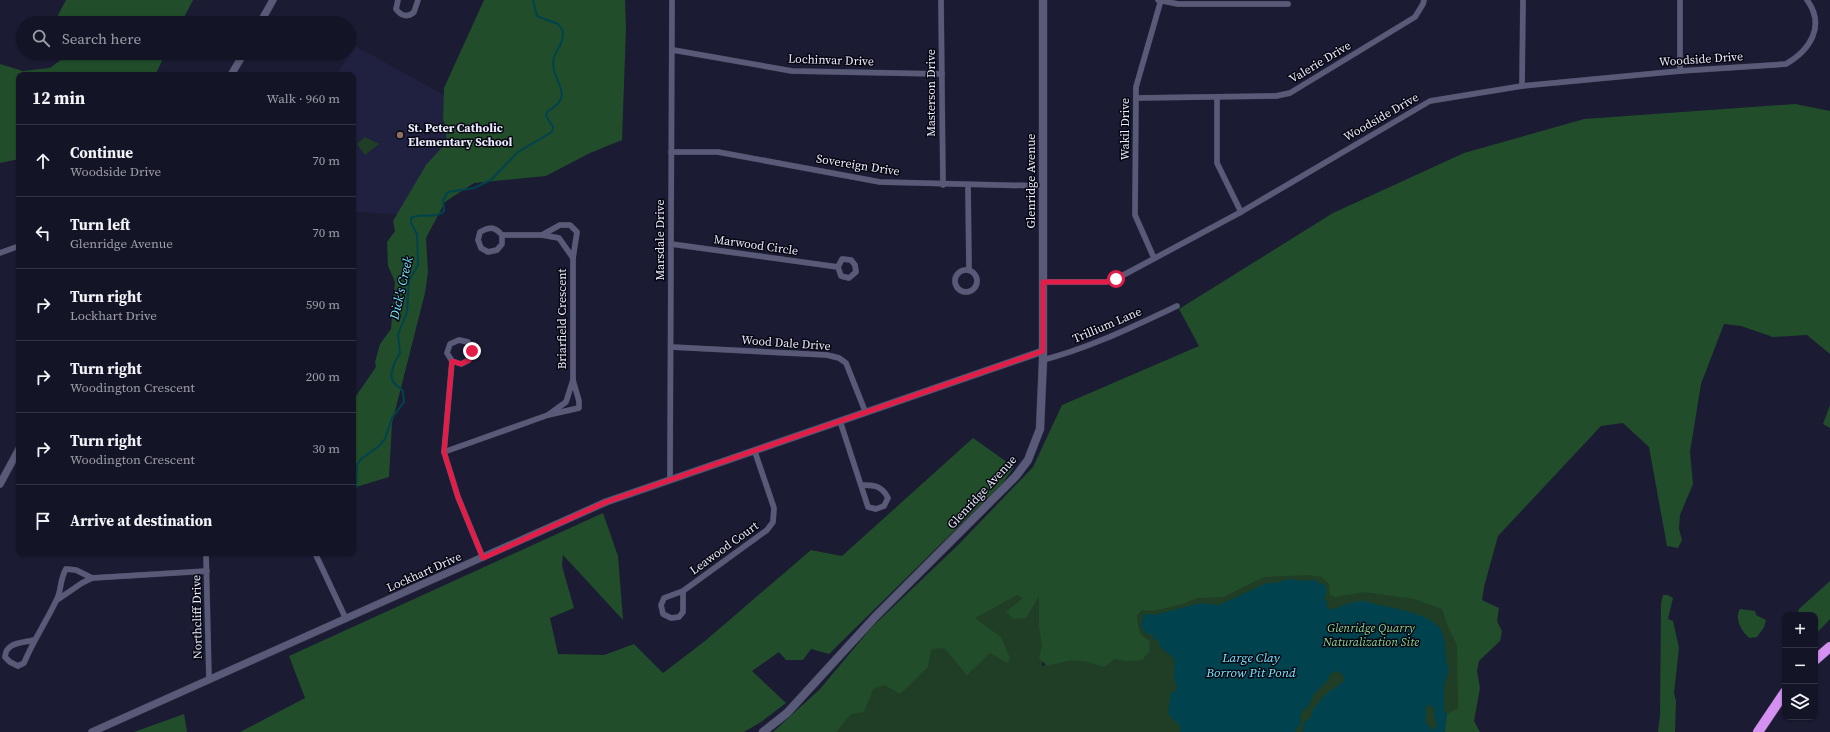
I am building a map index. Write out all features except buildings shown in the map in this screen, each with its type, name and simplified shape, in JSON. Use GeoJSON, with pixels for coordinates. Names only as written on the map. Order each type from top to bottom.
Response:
{"type":"FeatureCollection","features":[{"type":"Feature","properties":{"kind":"highway"},"geometry":{"type":"LineString","coordinates":[[1818,657],[1830,647]]}},
{"type":"Feature","properties":{"kind":"highway"},"geometry":{"type":"LineString","coordinates":[[1758,732],[1782,696]]}},
{"type":"Feature","properties":{"kind":"main road","name":"Glenridge Avenue"},"geometry":{"type":"LineString","coordinates":[[763,732],[787,713],[875,618],[1016,476],[1028,460],[1040,429],[1043,360],[1043,0]]}},
{"type":"Feature","properties":{"kind":"street"},"geometry":{"type":"LineString","coordinates":[[264,16],[273,0]]}},
{"type":"Feature","properties":{"kind":"street"},"geometry":{"type":"LineString","coordinates":[[398,0],[396,6],[398,11],[401,14],[408,15],[414,12],[418,0]]}},
{"type":"Feature","properties":{"kind":"street","name":"Marsdale Drive"},"geometry":{"type":"LineString","coordinates":[[670,480],[671,152],[673,50],[672,0]]}},
{"type":"Feature","properties":{"kind":"street","name":"Masterson Drive"},"geometry":{"type":"LineString","coordinates":[[941,0],[943,185]]}},
{"type":"Feature","properties":{"kind":"street"},"geometry":{"type":"LineString","coordinates":[[1160,0],[1178,4],[1288,4]]}},
{"type":"Feature","properties":{"kind":"street","name":"Wakil Drive"},"geometry":{"type":"LineString","coordinates":[[1154,258],[1135,215],[1136,86],[1160,0]]}},
{"type":"Feature","properties":{"kind":"street","name":"Valerie Drive"},"geometry":{"type":"LineString","coordinates":[[1136,98],[1217,98],[1276,96],[1290,93],[1415,17],[1424,0]]}},
{"type":"Feature","properties":{"kind":"street"},"geometry":{"type":"LineString","coordinates":[[1522,86],[1524,0]]}},
{"type":"Feature","properties":{"kind":"street"},"geometry":{"type":"LineString","coordinates":[[1680,0],[1680,71]]}},
{"type":"Feature","properties":{"kind":"street","name":"Woodside Drive"},"geometry":{"type":"LineString","coordinates":[[1043,282],[1106,282],[1116,279],[1240,212],[1430,101],[1522,86],[1680,71],[1786,64],[1800,56],[1811,42],[1815,19],[1812,7],[1807,0]]}},
{"type":"Feature","properties":{"kind":"street","name":"Lochinvar Drive"},"geometry":{"type":"LineString","coordinates":[[673,50],[792,71],[942,74]]}},
{"type":"Feature","properties":{"kind":"street"},"geometry":{"type":"LineString","coordinates":[[233,72],[240,60]]}},
{"type":"Feature","properties":{"kind":"street"},"geometry":{"type":"LineString","coordinates":[[1217,98],[1217,163],[1240,212]]}},
{"type":"Feature","properties":{"kind":"street","name":"Sovereign Drive"},"geometry":{"type":"LineString","coordinates":[[671,152],[718,152],[880,182],[943,185],[1043,186]]}},
{"type":"Feature","properties":{"kind":"street"},"geometry":{"type":"LineString","coordinates":[[968,185],[969,269]]}},
{"type":"Feature","properties":{"kind":"street","name":"Briarfield Crescent"},"geometry":{"type":"LineString","coordinates":[[444,452],[548,415],[579,408],[579,401],[573,380],[573,258],[577,232],[574,227],[570,225],[560,225],[542,235]]}},
{"type":"Feature","properties":{"kind":"street","name":"Briarfield Crescent"},"geometry":{"type":"LineString","coordinates":[[502,235],[502,244],[497,250],[488,252],[481,248],[478,240],[480,232],[488,228],[496,229],[502,235],[542,235],[559,238],[573,258]]}},
{"type":"Feature","properties":{"kind":"street","name":"Marwood Circle"},"geometry":{"type":"LineString","coordinates":[[671,244],[838,267]]}},
{"type":"Feature","properties":{"kind":"street"},"geometry":{"type":"LineString","coordinates":[[0,253],[16,247]]}},
{"type":"Feature","properties":{"kind":"street"},"geometry":{"type":"LineString","coordinates":[[969,269],[976,274],[978,283],[973,291],[964,293],[956,288],[954,279],[959,271],[969,269]]}},
{"type":"Feature","properties":{"kind":"street","name":"Trillium Lane"},"geometry":{"type":"LineString","coordinates":[[1043,360],[1063,355],[1115,334],[1177,306]]}},
{"type":"Feature","properties":{"kind":"street"},"geometry":{"type":"LineString","coordinates":[[452,361],[461,364],[469,360],[472,351],[468,342],[459,340],[450,344],[447,353],[452,361],[444,452],[458,497],[483,558]]}},
{"type":"Feature","properties":{"kind":"street","name":"Wood Dale Drive"},"geometry":{"type":"LineString","coordinates":[[670,347],[827,355],[839,358],[846,363],[865,411]]}},
{"type":"Feature","properties":{"kind":"street","name":"Lockhart Drive"},"geometry":{"type":"LineString","coordinates":[[92,732],[606,502],[755,452],[865,411],[1043,351]]}},
{"type":"Feature","properties":{"kind":"street","name":"Briarfield Crescent"},"geometry":{"type":"LineString","coordinates":[[548,415],[566,402],[573,380]]}},
{"type":"Feature","properties":{"kind":"street"},"geometry":{"type":"LineString","coordinates":[[840,421],[862,485],[863,496],[868,507],[876,509],[884,506],[888,498],[884,489],[876,486],[862,485]]}},
{"type":"Feature","properties":{"kind":"street","name":"Leawood Court"},"geometry":{"type":"LineString","coordinates":[[683,591],[683,612],[679,617],[671,618],[663,614],[661,605],[664,598],[683,591],[768,530],[773,522],[774,508],[755,452]]}},
{"type":"Feature","properties":{"kind":"street"},"geometry":{"type":"LineString","coordinates":[[0,484],[16,455]]}},
{"type":"Feature","properties":{"kind":"street","name":"Northcliff Drive"},"geometry":{"type":"LineString","coordinates":[[206,556],[209,680]]}},
{"type":"Feature","properties":{"kind":"street"},"geometry":{"type":"LineString","coordinates":[[316,556],[346,619]]}},
{"type":"Feature","properties":{"kind":"street"},"geometry":{"type":"LineString","coordinates":[[34,640],[10,645],[5,650],[4,657],[18,666],[24,663],[34,640],[57,600],[61,578],[66,569],[76,570],[92,578]]}},
{"type":"Feature","properties":{"kind":"street"},"geometry":{"type":"LineString","coordinates":[[57,600],[92,578],[207,571]]}},
{"type":"Feature","properties":{"kind":"shaded area"},"geometry":{"type":"Polygon","coordinates":[[[66,0],[193,0],[185,16],[58,16],[66,0]]]}},
{"type":"Feature","properties":{"kind":"shaded area"},"geometry":{"type":"Polygon","coordinates":[[[484,0],[625,0],[626,28],[622,140],[590,153],[546,176],[474,183],[445,202],[426,238],[428,272],[425,293],[392,423],[389,477],[356,487],[356,396],[376,367],[375,362],[380,344],[391,329],[395,282],[388,266],[387,242],[395,231],[393,221],[426,165],[446,143],[446,127],[443,120],[444,88],[484,0]]]}},
{"type":"Feature","properties":{"kind":"shaded area","name":"St. Peter Catholic Elementary School"},"geometry":{"type":"Polygon","coordinates":[[[356,47],[444,95],[443,120],[446,127],[446,143],[398,214],[356,212],[356,72],[338,72],[346,60],[356,60],[356,47]]]}},
{"type":"Feature","properties":{"kind":"shaded area"},"geometry":{"type":"Polygon","coordinates":[[[61,60],[162,60],[156,72],[16,72],[16,160],[0,163],[0,64],[23,71],[50,68],[61,60]]]}},
{"type":"Feature","properties":{"kind":"shaded area"},"geometry":{"type":"Polygon","coordinates":[[[1795,104],[1830,111],[1830,354],[1807,335],[1773,337],[1741,326],[1724,324],[1701,384],[1690,452],[1693,484],[1680,515],[1679,529],[1682,540],[1678,548],[1667,546],[1649,447],[1623,423],[1601,426],[1498,536],[1484,587],[1482,600],[1499,608],[1497,621],[1502,631],[1500,641],[1479,661],[1477,671],[1480,688],[1474,721],[1480,732],[1445,732],[1447,714],[1458,708],[1457,645],[1448,627],[1442,609],[1414,599],[1365,592],[1335,597],[1330,595],[1329,584],[1322,577],[1308,575],[1264,577],[1223,597],[1197,598],[1183,604],[1153,611],[1142,610],[1137,615],[1138,627],[1143,636],[1149,640],[1150,651],[1142,660],[1127,661],[1115,659],[1104,667],[1076,660],[1047,666],[1039,658],[1042,646],[1039,627],[1039,596],[1026,618],[1014,619],[1006,612],[1023,598],[1017,595],[975,618],[1001,637],[1010,658],[1007,663],[990,653],[967,675],[944,648],[931,649],[928,667],[900,694],[885,685],[873,689],[864,712],[851,714],[836,732],[773,732],[820,689],[871,628],[959,544],[1033,467],[1062,405],[1199,346],[1179,309],[1333,213],[1464,153],[1584,119],[1795,104]]]}},
{"type":"Feature","properties":{"kind":"shaded area"},"geometry":{"type":"Polygon","coordinates":[[[1830,405],[1830,428],[1823,424],[1830,405]]]}},
{"type":"Feature","properties":{"kind":"shaded area"},"geometry":{"type":"Polygon","coordinates":[[[973,438],[1014,467],[1002,484],[829,654],[811,649],[803,660],[786,660],[779,652],[752,671],[786,703],[761,722],[744,732],[240,732],[305,698],[289,656],[603,513],[618,556],[623,620],[563,555],[562,566],[574,608],[550,618],[558,654],[604,655],[634,644],[663,673],[705,641],[811,550],[842,556],[973,438]]]}},
{"type":"Feature","properties":{"kind":"shaded area"},"geometry":{"type":"Polygon","coordinates":[[[1830,581],[1830,619],[1818,632],[1818,612],[1798,612],[1799,609],[1830,581]]]}},
{"type":"Feature","properties":{"kind":"shaded area"},"geometry":{"type":"Polygon","coordinates":[[[1663,595],[1668,595],[1673,598],[1668,619],[1673,621],[1679,648],[1674,693],[1676,701],[1675,732],[1658,732],[1660,715],[1661,603],[1663,595]]]}},
{"type":"Feature","properties":{"kind":"shaded area"},"geometry":{"type":"Polygon","coordinates":[[[1740,609],[1755,611],[1756,615],[1766,620],[1764,627],[1757,637],[1750,638],[1744,633],[1738,621],[1738,613],[1740,609]]]}},
{"type":"Feature","properties":{"kind":"shaded area"},"geometry":{"type":"Polygon","coordinates":[[[184,714],[187,732],[134,732],[184,714]]]}},
{"type":"Feature","properties":{"kind":"green space"},"geometry":{"type":"Polygon","coordinates":[[[365,137],[379,144],[365,155],[357,144],[365,137]]]}},
{"type":"Feature","properties":{"kind":"green space","name":"Glenridge Quarry Naturalization Site"},"geometry":{"type":"Polygon","coordinates":[[[1472,490],[1467,732],[777,732],[1045,562],[1042,666],[1135,624],[1133,607],[1472,490]]]}},
{"type":"Feature","properties":{"kind":"water","name":"Large Clay Borrow Pit Pond"},"geometry":{"type":"Polygon","coordinates":[[[1284,580],[1316,580],[1320,584],[1325,585],[1327,591],[1324,599],[1328,603],[1326,606],[1331,610],[1343,605],[1366,601],[1412,613],[1436,624],[1443,635],[1446,660],[1449,669],[1444,686],[1444,711],[1447,714],[1445,732],[1302,732],[1303,724],[1311,717],[1313,709],[1326,694],[1344,681],[1343,675],[1337,671],[1331,673],[1328,680],[1313,695],[1309,706],[1303,710],[1300,717],[1301,722],[1295,732],[1180,732],[1180,726],[1168,714],[1171,692],[1176,691],[1177,686],[1174,679],[1175,659],[1160,647],[1158,639],[1152,640],[1155,636],[1145,633],[1141,625],[1144,614],[1154,615],[1201,603],[1219,605],[1267,583],[1276,583],[1284,580]],[[1428,705],[1426,708],[1426,723],[1433,730],[1437,726],[1434,714],[1435,708],[1428,705]]]}},
{"type":"Feature","properties":{"kind":"waterway","name":"Dick's Creek"},"geometry":{"type":"LineString","coordinates":[[356,488],[357,465],[361,459],[379,446],[385,439],[392,418],[404,402],[403,391],[393,382],[391,376],[394,364],[400,353],[398,335],[407,312],[409,281],[418,265],[417,234],[411,223],[411,218],[415,216],[432,216],[440,214],[444,211],[443,200],[448,192],[474,188],[491,180],[518,152],[552,132],[553,127],[546,116],[547,112],[556,106],[562,95],[554,71],[553,60],[562,40],[563,31],[558,24],[537,16],[533,0]]}},
{"type":"Feature","properties":{"kind":"place","name":"St. Peter Catholic Elementary School"},"geometry":{"type":"Point","coordinates":[400,135]}},
{"type":"Feature","properties":{"kind":"route"},"geometry":{"type":"LineString","coordinates":[[472,351],[469,360],[461,364],[452,361],[444,452],[458,497],[483,558],[606,502],[755,452],[865,411],[1043,351],[1043,282],[1106,282],[1116,279]]}}]}
